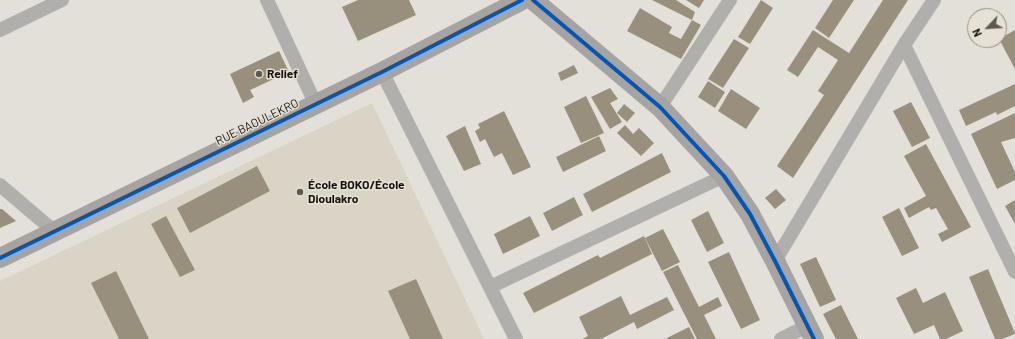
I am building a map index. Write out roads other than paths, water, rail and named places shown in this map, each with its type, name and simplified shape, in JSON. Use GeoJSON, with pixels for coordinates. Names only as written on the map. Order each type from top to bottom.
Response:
{"type":"FeatureCollection","features":[{"type":"Feature","properties":{"kind":"street"},"geometry":{"type":"LineString","coordinates":[[0,30],[62,0]]}},
{"type":"Feature","properties":{"kind":"street"},"geometry":{"type":"LineString","coordinates":[[267,0],[316,105]]}},
{"type":"Feature","properties":{"kind":"street","name":"RUE BAOULEKRO"},"geometry":{"type":"LineString","coordinates":[[0,258],[316,105],[522,0]]}},
{"type":"Feature","properties":{"kind":"street"},"geometry":{"type":"LineString","coordinates":[[533,0],[660,107],[724,176],[750,214],[811,333],[781,339]]}},
{"type":"Feature","properties":{"kind":"street"},"geometry":{"type":"LineString","coordinates":[[660,107],[730,0]]}},
{"type":"Feature","properties":{"kind":"street"},"geometry":{"type":"LineString","coordinates":[[775,261],[904,46],[934,0]]}},
{"type":"Feature","properties":{"kind":"street"},"geometry":{"type":"LineString","coordinates":[[904,46],[1014,266]]}},
{"type":"Feature","properties":{"kind":"street"},"geometry":{"type":"LineString","coordinates":[[382,72],[516,339]]}},
{"type":"Feature","properties":{"kind":"street"},"geometry":{"type":"LineString","coordinates":[[490,288],[724,176]]}},
{"type":"Feature","properties":{"kind":"street"},"geometry":{"type":"LineString","coordinates":[[0,185],[55,232]]}},
{"type":"Feature","properties":{"kind":"place","name":"Relief"},"geometry":{"type":"Point","coordinates":[259,74]}},
{"type":"Feature","properties":{"kind":"place","name":"École BOKO/École Dioulakro"},"geometry":{"type":"Point","coordinates":[300,192]}}]}
